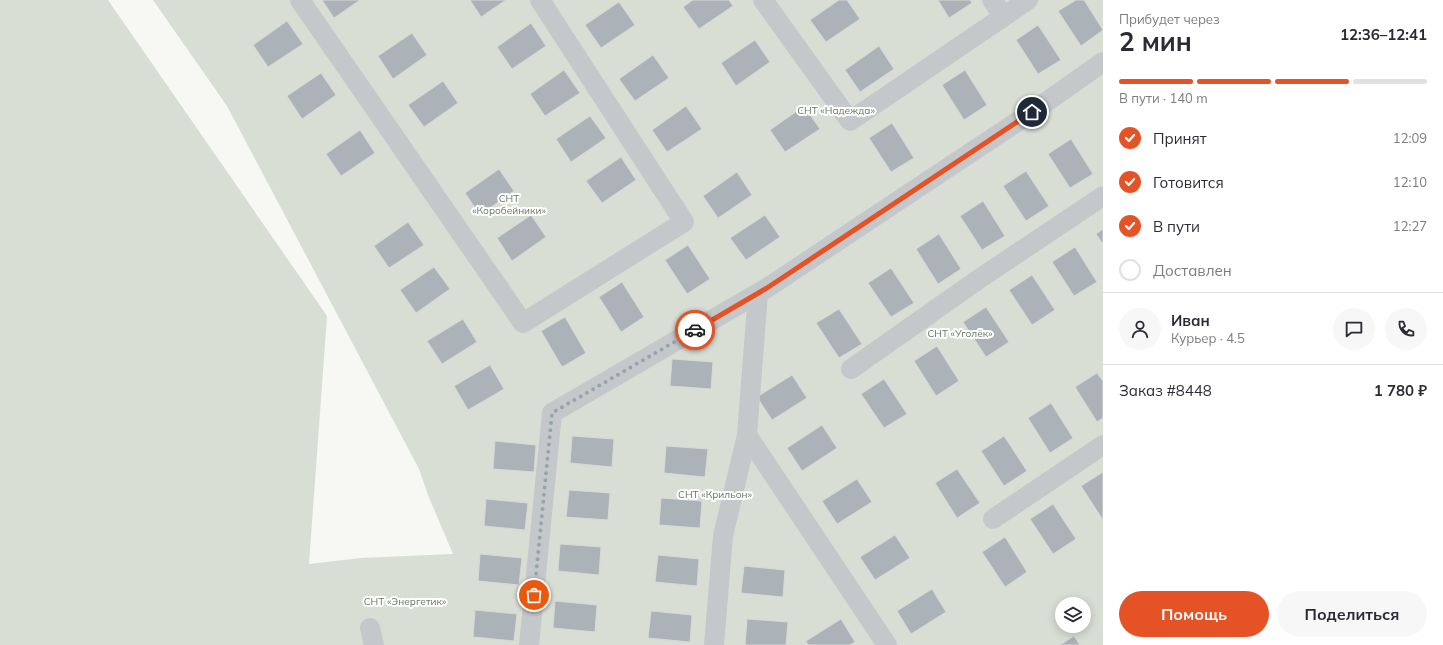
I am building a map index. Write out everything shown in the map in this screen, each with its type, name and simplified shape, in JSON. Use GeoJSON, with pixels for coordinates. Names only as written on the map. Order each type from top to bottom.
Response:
{"type":"FeatureCollection","features":[{"type":"Feature","properties":{"kind":"street"},"geometry":{"type":"LineString","coordinates":[[300,0],[523,323],[684,222],[540,0]]}},
{"type":"Feature","properties":{"kind":"street"},"geometry":{"type":"LineString","coordinates":[[763,0],[850,121],[1028,0]]}},
{"type":"Feature","properties":{"kind":"street"},"geometry":{"type":"LineString","coordinates":[[992,0],[1004,16]]}},
{"type":"Feature","properties":{"kind":"street"},"geometry":{"type":"LineString","coordinates":[[529,645],[552,413],[758,293],[1026,117],[1103,62]]}},
{"type":"Feature","properties":{"kind":"street"},"geometry":{"type":"LineString","coordinates":[[851,369],[979,279],[1103,196]]}},
{"type":"Feature","properties":{"kind":"street"},"geometry":{"type":"LineString","coordinates":[[714,645],[723,536],[747,435],[758,293]]}},
{"type":"Feature","properties":{"kind":"street"},"geometry":{"type":"LineString","coordinates":[[747,435],[887,645]]}},
{"type":"Feature","properties":{"kind":"street"},"geometry":{"type":"LineString","coordinates":[[993,519],[1103,445]]}},
{"type":"Feature","properties":{"kind":"green space"},"geometry":{"type":"Polygon","coordinates":[[[0,0],[108,0],[327,316],[309,564],[361,558],[453,554],[428,495],[419,469],[227,106],[153,0],[1103,0],[1103,645],[0,645],[0,0]]]}},
{"type":"Feature","properties":{"kind":"building"},"geometry":{"type":"Polygon","coordinates":[[[322,0],[360,0],[334,18],[322,0]]]}},
{"type":"Feature","properties":{"kind":"building"},"geometry":{"type":"Polygon","coordinates":[[[470,0],[506,0],[481,17],[470,0]]]}},
{"type":"Feature","properties":{"kind":"building"},"geometry":{"type":"Polygon","coordinates":[[[693,0],[729,0],[733,6],[699,29],[683,7],[693,0]]]}},
{"type":"Feature","properties":{"kind":"building"},"geometry":{"type":"Polygon","coordinates":[[[839,0],[847,0],[860,19],[826,42],[810,20],[839,0]]]}},
{"type":"Feature","properties":{"kind":"building"},"geometry":{"type":"Polygon","coordinates":[[[938,0],[970,0],[972,3],[949,18],[938,0]]]}},
{"type":"Feature","properties":{"kind":"building"},"geometry":{"type":"Polygon","coordinates":[[[1076,0],[1084,0],[1103,30],[1081,46],[1058,11],[1076,0]]]}},
{"type":"Feature","properties":{"kind":"building"},"geometry":{"type":"Polygon","coordinates":[[[619,2],[635,25],[601,48],[585,25],[619,2]]]}},
{"type":"Feature","properties":{"kind":"building"},"geometry":{"type":"Polygon","coordinates":[[[287,21],[303,44],[268,67],[253,45],[287,21]]]}},
{"type":"Feature","properties":{"kind":"building"},"geometry":{"type":"Polygon","coordinates":[[[531,23],[546,46],[512,69],[497,47],[531,23]]]}},
{"type":"Feature","properties":{"kind":"building"},"geometry":{"type":"Polygon","coordinates":[[[1038,25],[1061,60],[1038,74],[1016,40],[1038,25]]]}},
{"type":"Feature","properties":{"kind":"building"},"geometry":{"type":"Polygon","coordinates":[[[412,33],[427,55],[393,79],[378,56],[412,33]]]}},
{"type":"Feature","properties":{"kind":"building"},"geometry":{"type":"Polygon","coordinates":[[[755,40],[770,62],[736,86],[721,63],[755,40]]]}},
{"type":"Feature","properties":{"kind":"building"},"geometry":{"type":"Polygon","coordinates":[[[879,46],[894,69],[860,92],[845,70],[879,46]]]}},
{"type":"Feature","properties":{"kind":"building"},"geometry":{"type":"Polygon","coordinates":[[[653,55],[669,78],[635,101],[619,79],[653,55]]]}},
{"type":"Feature","properties":{"kind":"building"},"geometry":{"type":"Polygon","coordinates":[[[564,70],[580,93],[545,116],[530,94],[564,70]]]}},
{"type":"Feature","properties":{"kind":"building"},"geometry":{"type":"Polygon","coordinates":[[[965,70],[987,105],[964,120],[942,85],[965,70]]]}},
{"type":"Feature","properties":{"kind":"building"},"geometry":{"type":"Polygon","coordinates":[[[321,73],[336,95],[302,119],[287,96],[321,73]]]}},
{"type":"Feature","properties":{"kind":"building"},"geometry":{"type":"Polygon","coordinates":[[[443,81],[458,103],[424,127],[408,105],[443,81]]]}},
{"type":"Feature","properties":{"kind":"building"},"geometry":{"type":"Polygon","coordinates":[[[686,106],[702,129],[667,152],[652,130],[686,106]]]}},
{"type":"Feature","properties":{"kind":"building"},"geometry":{"type":"Polygon","coordinates":[[[804,106],[820,129],[785,152],[770,130],[804,106]]]}},
{"type":"Feature","properties":{"kind":"building"},"geometry":{"type":"Polygon","coordinates":[[[590,116],[606,138],[571,162],[556,139],[590,116]]]}},
{"type":"Feature","properties":{"kind":"building"},"geometry":{"type":"Polygon","coordinates":[[[892,123],[914,158],[891,172],[869,138],[892,123]]]}},
{"type":"Feature","properties":{"kind":"building"},"geometry":{"type":"Polygon","coordinates":[[[360,130],[375,153],[341,176],[326,154],[360,130]]]}},
{"type":"Feature","properties":{"kind":"building"},"geometry":{"type":"Polygon","coordinates":[[[1071,139],[1093,174],[1070,188],[1048,154],[1071,139]]]}},
{"type":"Feature","properties":{"kind":"building"},"geometry":{"type":"Polygon","coordinates":[[[621,157],[636,180],[602,203],[586,181],[621,157]]]}},
{"type":"Feature","properties":{"kind":"building"},"geometry":{"type":"Polygon","coordinates":[[[499,169],[514,191],[480,215],[465,193],[499,169]]]}},
{"type":"Feature","properties":{"kind":"building"},"geometry":{"type":"Polygon","coordinates":[[[1026,171],[1049,206],[1026,221],[1003,186],[1026,171]]]}},
{"type":"Feature","properties":{"kind":"building"},"geometry":{"type":"Polygon","coordinates":[[[737,172],[752,195],[718,218],[703,196],[737,172]]]}},
{"type":"Feature","properties":{"kind":"building"},"geometry":{"type":"Polygon","coordinates":[[[983,201],[1005,236],[982,250],[960,216],[983,201]]]}},
{"type":"Feature","properties":{"kind":"building"},"geometry":{"type":"Polygon","coordinates":[[[531,215],[546,237],[512,261],[497,238],[531,215]]]}},
{"type":"Feature","properties":{"kind":"building"},"geometry":{"type":"Polygon","coordinates":[[[765,215],[780,237],[746,260],[730,238],[765,215]]]}},
{"type":"Feature","properties":{"kind":"building"},"geometry":{"type":"Polygon","coordinates":[[[408,222],[424,245],[389,268],[374,246],[408,222]]]}},
{"type":"Feature","properties":{"kind":"building"},"geometry":{"type":"Polygon","coordinates":[[[1103,229],[1103,244],[1096,234],[1103,229]]]}},
{"type":"Feature","properties":{"kind":"building"},"geometry":{"type":"Polygon","coordinates":[[[939,234],[961,269],[938,284],[916,249],[939,234]]]}},
{"type":"Feature","properties":{"kind":"building"},"geometry":{"type":"Polygon","coordinates":[[[688,245],[710,279],[687,294],[665,260],[688,245]]]}},
{"type":"Feature","properties":{"kind":"building"},"geometry":{"type":"Polygon","coordinates":[[[1075,247],[1097,282],[1074,296],[1052,262],[1075,247]]]}},
{"type":"Feature","properties":{"kind":"building"},"geometry":{"type":"Polygon","coordinates":[[[434,267],[450,289],[416,313],[400,290],[434,267]]]}},
{"type":"Feature","properties":{"kind":"building"},"geometry":{"type":"Polygon","coordinates":[[[891,268],[914,303],[891,317],[868,283],[891,268]]]}},
{"type":"Feature","properties":{"kind":"building"},"geometry":{"type":"Polygon","coordinates":[[[1032,275],[1055,310],[1032,325],[1009,290],[1032,275]]]}},
{"type":"Feature","properties":{"kind":"building"},"geometry":{"type":"Polygon","coordinates":[[[622,282],[644,317],[621,332],[599,297],[622,282]]]}},
{"type":"Feature","properties":{"kind":"building"},"geometry":{"type":"Polygon","coordinates":[[[986,307],[1009,342],[986,357],[963,322],[986,307]]]}},
{"type":"Feature","properties":{"kind":"building"},"geometry":{"type":"Polygon","coordinates":[[[839,309],[862,344],[839,358],[816,323],[839,309]]]}},
{"type":"Feature","properties":{"kind":"building"},"geometry":{"type":"Polygon","coordinates":[[[565,317],[586,353],[562,367],[541,331],[565,317]]]}},
{"type":"Feature","properties":{"kind":"building"},"geometry":{"type":"Polygon","coordinates":[[[463,319],[477,342],[442,364],[427,341],[463,319]]]}},
{"type":"Feature","properties":{"kind":"building"},"geometry":{"type":"Polygon","coordinates":[[[937,346],[959,381],[936,396],[914,361],[937,346]]]}},
{"type":"Feature","properties":{"kind":"building"},"geometry":{"type":"Polygon","coordinates":[[[672,359],[713,362],[711,389],[670,386],[672,359]]]}},
{"type":"Feature","properties":{"kind":"building"},"geometry":{"type":"Polygon","coordinates":[[[490,365],[504,389],[468,410],[454,386],[490,365]]]}},
{"type":"Feature","properties":{"kind":"building"},"geometry":{"type":"Polygon","coordinates":[[[1097,373],[1103,381],[1103,418],[1097,422],[1075,387],[1097,373]]]}},
{"type":"Feature","properties":{"kind":"building"},"geometry":{"type":"Polygon","coordinates":[[[792,375],[807,398],[772,420],[757,397],[792,375]]]}},
{"type":"Feature","properties":{"kind":"building"},"geometry":{"type":"Polygon","coordinates":[[[884,379],[907,414],[884,428],[861,394],[884,379]]]}},
{"type":"Feature","properties":{"kind":"building"},"geometry":{"type":"Polygon","coordinates":[[[1051,403],[1073,438],[1050,453],[1028,418],[1051,403]]]}},
{"type":"Feature","properties":{"kind":"building"},"geometry":{"type":"Polygon","coordinates":[[[822,425],[837,448],[802,471],[787,448],[822,425]]]}},
{"type":"Feature","properties":{"kind":"building"},"geometry":{"type":"Polygon","coordinates":[[[572,436],[614,439],[612,467],[570,463],[572,436]]]}},
{"type":"Feature","properties":{"kind":"building"},"geometry":{"type":"Polygon","coordinates":[[[1004,436],[1027,471],[1004,486],[981,451],[1004,436]]]}},
{"type":"Feature","properties":{"kind":"building"},"geometry":{"type":"Polygon","coordinates":[[[495,441],[536,445],[534,472],[493,469],[495,441]]]}},
{"type":"Feature","properties":{"kind":"building"},"geometry":{"type":"Polygon","coordinates":[[[666,446],[708,449],[705,477],[664,473],[666,446]]]}},
{"type":"Feature","properties":{"kind":"building"},"geometry":{"type":"Polygon","coordinates":[[[957,469],[980,503],[957,518],[935,483],[957,469]]]}},
{"type":"Feature","properties":{"kind":"building"},"geometry":{"type":"Polygon","coordinates":[[[1103,472],[1103,520],[1081,486],[1103,472]]]}},
{"type":"Feature","properties":{"kind":"building"},"geometry":{"type":"Polygon","coordinates":[[[857,479],[872,502],[837,524],[822,501],[857,479]]]}},
{"type":"Feature","properties":{"kind":"building"},"geometry":{"type":"Polygon","coordinates":[[[569,490],[610,493],[608,520],[566,517],[569,490]]]}},
{"type":"Feature","properties":{"kind":"building"},"geometry":{"type":"Polygon","coordinates":[[[661,498],[702,501],[700,528],[659,525],[661,498]]]}},
{"type":"Feature","properties":{"kind":"building"},"geometry":{"type":"Polygon","coordinates":[[[486,499],[528,503],[525,530],[484,526],[486,499]]]}},
{"type":"Feature","properties":{"kind":"building"},"geometry":{"type":"Polygon","coordinates":[[[1053,504],[1076,539],[1053,554],[1030,519],[1053,504]]]}},
{"type":"Feature","properties":{"kind":"building"},"geometry":{"type":"Polygon","coordinates":[[[895,535],[910,558],[875,580],[860,557],[895,535]]]}},
{"type":"Feature","properties":{"kind":"building"},"geometry":{"type":"Polygon","coordinates":[[[1005,537],[1027,572],[1005,587],[982,552],[1005,537]]]}},
{"type":"Feature","properties":{"kind":"building"},"geometry":{"type":"Polygon","coordinates":[[[560,544],[601,547],[599,575],[558,571],[560,544]]]}},
{"type":"Feature","properties":{"kind":"building"},"geometry":{"type":"Polygon","coordinates":[[[480,554],[522,558],[519,585],[478,581],[480,554]]]}},
{"type":"Feature","properties":{"kind":"building"},"geometry":{"type":"Polygon","coordinates":[[[658,555],[699,559],[697,586],[655,582],[658,555]]]}},
{"type":"Feature","properties":{"kind":"building"},"geometry":{"type":"Polygon","coordinates":[[[744,566],[785,570],[783,597],[741,593],[744,566]]]}},
{"type":"Feature","properties":{"kind":"building"},"geometry":{"type":"Polygon","coordinates":[[[932,589],[946,612],[911,634],[897,611],[932,589]]]}},
{"type":"Feature","properties":{"kind":"building"},"geometry":{"type":"Polygon","coordinates":[[[555,601],[597,605],[595,632],[553,628],[555,601]]]}},
{"type":"Feature","properties":{"kind":"building"},"geometry":{"type":"Polygon","coordinates":[[[475,610],[517,614],[514,641],[473,637],[475,610]]]}},
{"type":"Feature","properties":{"kind":"building"},"geometry":{"type":"Polygon","coordinates":[[[651,611],[692,615],[690,642],[648,638],[651,611]]]}},
{"type":"Feature","properties":{"kind":"building"},"geometry":{"type":"Polygon","coordinates":[[[747,619],[788,622],[786,645],[745,645],[747,619]]]}},
{"type":"Feature","properties":{"kind":"building"},"geometry":{"type":"Polygon","coordinates":[[[841,619],[855,642],[850,645],[808,645],[806,641],[841,619]]]}},
{"type":"Feature","properties":{"kind":"building"},"geometry":{"type":"Polygon","coordinates":[[[1074,636],[1080,645],[1060,645],[1074,636]]]}},
{"type":"Feature","properties":{"kind":"way so far"},"geometry":{"type":"LineString","coordinates":[[534,595],[552,413],[695,330]]}},
{"type":"Feature","properties":{"kind":"route"},"geometry":{"type":"LineString","coordinates":[[695,330],[767,288],[1032,112]]}},
{"type":"Feature","properties":{"kind":"park label","name":"СНТ «Надежда»"},"geometry":{"type":"Point","coordinates":[836,110]}},
{"type":"Feature","properties":{"kind":"park label","name":"СНТ «Коробейники»"},"geometry":{"type":"Point","coordinates":[509,204]}},
{"type":"Feature","properties":{"kind":"park label","name":"СНТ «Уголёк»"},"geometry":{"type":"Point","coordinates":[960,333]}},
{"type":"Feature","properties":{"kind":"park label","name":"СНТ «Крильон»"},"geometry":{"type":"Point","coordinates":[715,494]}},
{"type":"Feature","properties":{"kind":"park label","name":"СНТ «Энергетик»"},"geometry":{"type":"Point","coordinates":[405,601]}}]}
